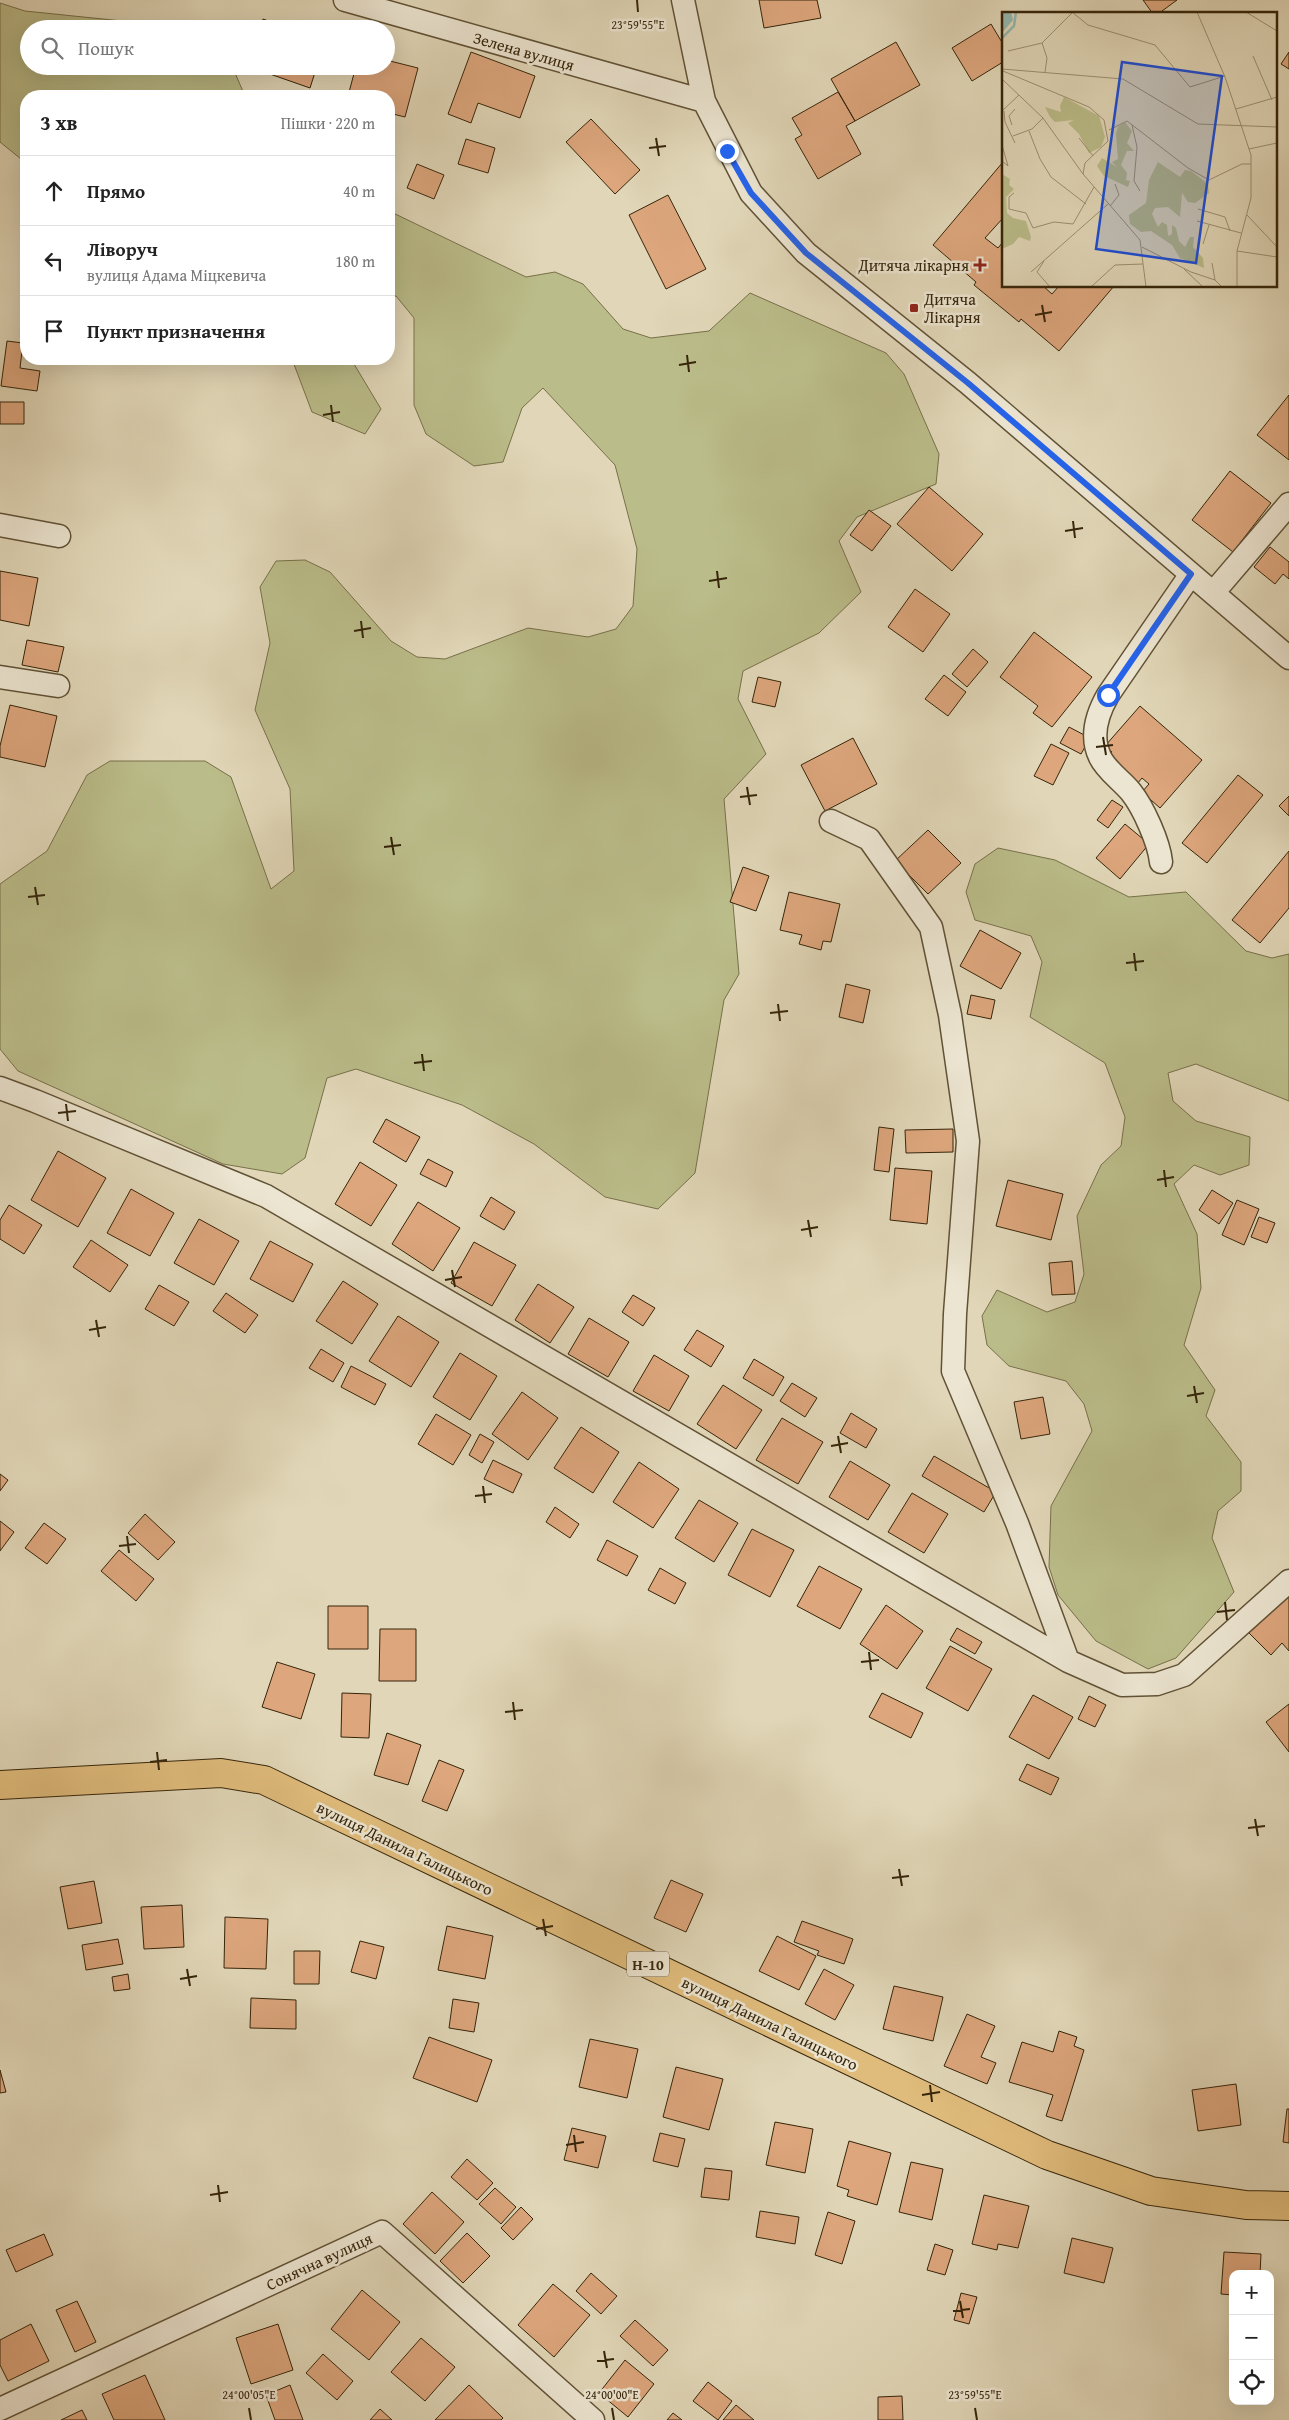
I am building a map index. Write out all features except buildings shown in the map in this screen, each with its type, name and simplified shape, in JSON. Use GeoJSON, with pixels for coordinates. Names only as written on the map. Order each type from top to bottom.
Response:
{"type":"FeatureCollection","features":[{"type":"Feature","properties":{"kind":"main road","name":"вулиця Данила Галицького"},"geometry":{"type":"LineString","coordinates":[[0,1785],[221,1773],[264,1780],[1047,2155],[1151,2191],[1246,2206],[1289,2206]]}},
{"type":"Feature","properties":{"kind":"street","name":"Зелена вулиця"},"geometry":{"type":"LineString","coordinates":[[345,0],[704,101]]}},
{"type":"Feature","properties":{"kind":"street"},"geometry":{"type":"LineString","coordinates":[[683,0],[704,101],[727,151],[751,193],[806,253],[968,383],[1289,658]]}},
{"type":"Feature","properties":{"kind":"street"},"geometry":{"type":"LineString","coordinates":[[1213,593],[1289,504]]}},
{"type":"Feature","properties":{"kind":"street"},"geometry":{"type":"LineString","coordinates":[[0,525],[59,536]]}},
{"type":"Feature","properties":{"kind":"street"},"geometry":{"type":"LineString","coordinates":[[1161,862],[1160,848],[1132,793],[1100,758],[1095,729],[1097,714],[1108,695],[1191,574]]}},
{"type":"Feature","properties":{"kind":"street"},"geometry":{"type":"LineString","coordinates":[[0,677],[58,686]]}},
{"type":"Feature","properties":{"kind":"street"},"geometry":{"type":"LineString","coordinates":[[831,821],[869,839],[931,927],[950,1015],[968,1140],[955,1314],[953,1370],[1017,1524],[1068,1661]]}},
{"type":"Feature","properties":{"kind":"street"},"geometry":{"type":"LineString","coordinates":[[0,1088],[266,1196],[1068,1661],[1122,1685],[1157,1684],[1184,1675],[1289,1581]]}},
{"type":"Feature","properties":{"kind":"street","name":"Сонячна вулиця"},"geometry":{"type":"LineString","coordinates":[[0,2409],[382,2232],[593,2420]]}},
{"type":"Feature","properties":{"kind":"green space"},"geometry":{"type":"Polygon","coordinates":[[[0,3],[25,11],[112,20],[20,20],[20,75],[236,75],[242,90],[20,90],[20,158],[0,142],[0,3]]]}},
{"type":"Feature","properties":{"kind":"green space"},"geometry":{"type":"Polygon","coordinates":[[[395,214],[526,277],[555,272],[583,284],[623,329],[651,338],[709,331],[750,293],[886,353],[904,374],[939,454],[936,484],[857,517],[839,541],[861,592],[819,633],[743,671],[738,699],[766,754],[724,799],[739,974],[724,1000],[695,1173],[658,1209],[605,1197],[534,1144],[462,1105],[356,1069],[327,1078],[305,1158],[282,1174],[223,1164],[18,1071],[0,1049],[0,884],[47,851],[87,775],[110,761],[205,761],[231,777],[271,889],[294,871],[290,789],[255,710],[270,643],[260,587],[276,561],[305,560],[330,572],[391,641],[417,657],[445,659],[528,628],[588,637],[616,629],[633,606],[637,549],[615,465],[543,388],[522,408],[503,462],[474,466],[426,434],[414,405],[414,318],[396,296],[395,214]]]}},
{"type":"Feature","properties":{"kind":"green space"},"geometry":{"type":"Polygon","coordinates":[[[294,365],[355,365],[381,409],[365,434],[312,412],[294,365]]]}},
{"type":"Feature","properties":{"kind":"green space"},"geometry":{"type":"Polygon","coordinates":[[[998,848],[1055,860],[1129,897],[1186,892],[1246,951],[1272,958],[1289,954],[1289,1101],[1196,1064],[1168,1073],[1173,1101],[1196,1121],[1250,1137],[1249,1165],[1220,1175],[1194,1165],[1174,1184],[1197,1234],[1201,1288],[1184,1345],[1215,1390],[1206,1416],[1241,1462],[1241,1491],[1218,1511],[1212,1538],[1234,1592],[1176,1658],[1148,1669],[1096,1641],[1058,1595],[1049,1567],[1051,1506],[1092,1431],[1084,1404],[1066,1381],[1009,1366],[987,1345],[982,1316],[997,1290],[1047,1312],[1075,1302],[1084,1274],[1077,1216],[1101,1165],[1121,1146],[1125,1117],[1105,1063],[1030,1017],[1042,962],[1031,936],[975,920],[966,892],[975,864],[998,848]]]}},
{"type":"Feature","properties":{"kind":"place","name":"Дитяча лікарня"},"geometry":{"type":"Point","coordinates":[980,265]}},
{"type":"Feature","properties":{"kind":"place","name":"Дитяча Лікарня"},"geometry":{"type":"Point","coordinates":[914,308]}},
{"type":"Feature","properties":{"kind":"route"},"geometry":{"type":"LineString","coordinates":[[727,151],[751,193],[806,253],[968,383],[1191,574],[1108,695]]}}]}
